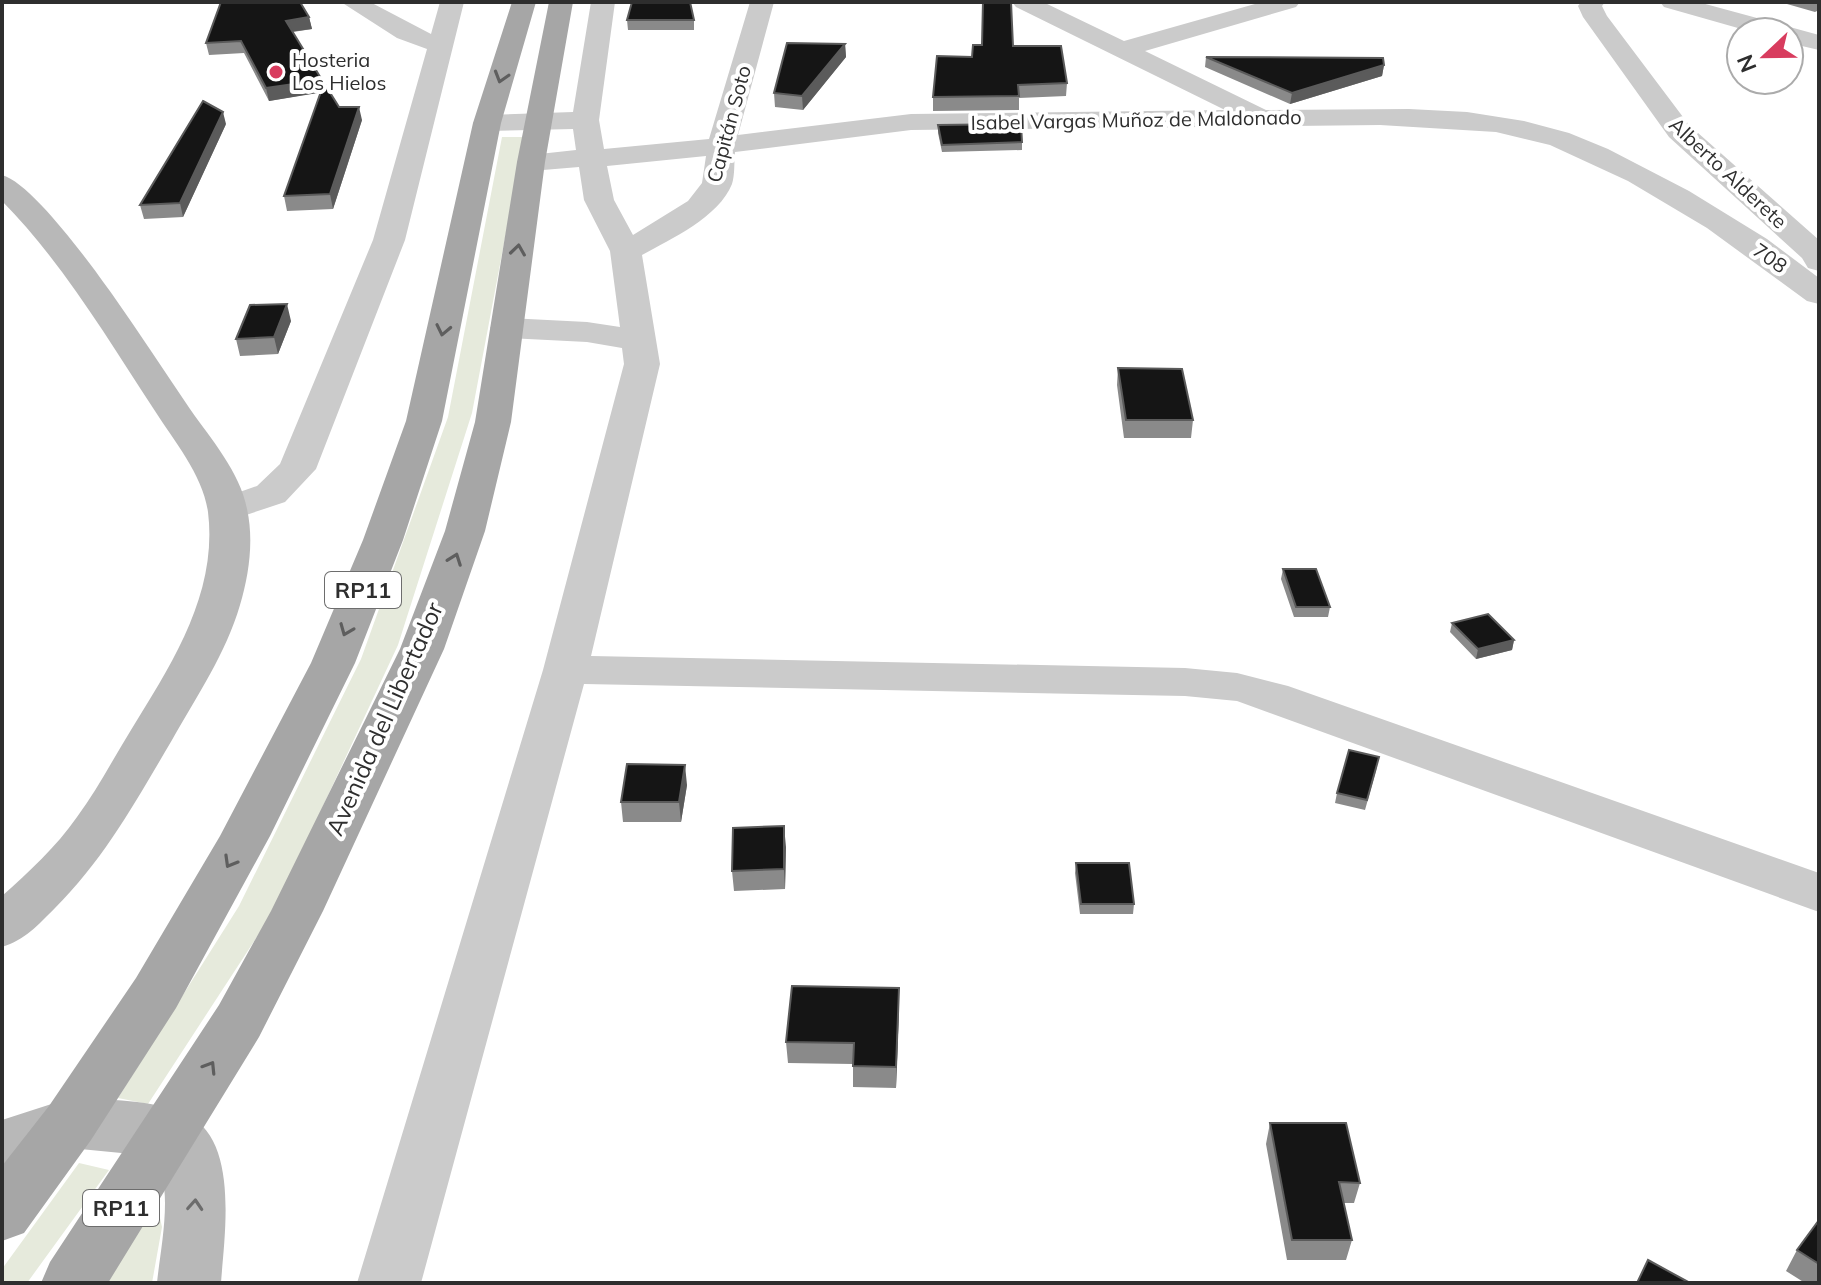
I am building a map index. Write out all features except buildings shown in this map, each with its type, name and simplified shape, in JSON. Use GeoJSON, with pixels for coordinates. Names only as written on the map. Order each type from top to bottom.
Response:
{"type":"FeatureCollection","features":[{"type":"Feature","properties":{"kind":"main road","name":"RP11"},"geometry":{"type":"LineString","coordinates":[[2,1214],[70,1123],[156,993],[245,836],[333,663],[383,540],[424,421],[487,123],[524,2]]}},
{"type":"Feature","properties":{"kind":"main road","name":"Avenida del Libertador"},"geometry":{"type":"LineString","coordinates":[[73,1283],[239,1021],[297,911],[422,649],[465,531],[493,422],[531,162],[561,2]]}},
{"type":"Feature","properties":{"kind":"street"},"geometry":{"type":"LineString","coordinates":[[353,2],[406,33],[441,46]]}},
{"type":"Feature","properties":{"kind":"street"},"geometry":{"type":"LineString","coordinates":[[228,509],[271,494],[297,469],[389,240],[452,2]]}},
{"type":"Feature","properties":{"kind":"street"},"geometry":{"type":"LineString","coordinates":[[389,1283],[565,670],[642,364],[626,251],[599,200],[585,120],[603,2]]}},
{"type":"Feature","properties":{"kind":"street","name":"Capitán Soto"},"geometry":{"type":"LineString","coordinates":[[626,251],[676,224],[699,207],[717,184],[721,146],[762,2]]}},
{"type":"Feature","properties":{"kind":"street"},"geometry":{"type":"LineString","coordinates":[[1024,2],[1261,118]]}},
{"type":"Feature","properties":{"kind":"street"},"geometry":{"type":"LineString","coordinates":[[1116,45],[1202,8],[1237,2]]}},
{"type":"Feature","properties":{"kind":"street"},"geometry":{"type":"LineString","coordinates":[[1116,45],[1288,2]]}},
{"type":"Feature","properties":{"kind":"street","name":"Alberto Alderete"},"geometry":{"type":"LineString","coordinates":[[1593,2],[1590,6],[1595,17],[1679,131],[1816,254],[1810,267]]}},
{"type":"Feature","properties":{"kind":"street"},"geometry":{"type":"LineString","coordinates":[[1672,2],[1725,17]]}},
{"type":"Feature","properties":{"kind":"street","name":"Isabel Vargas Muñoz de Maldonado"},"geometry":{"type":"LineString","coordinates":[[531,162],[668,153],[911,122],[1446,118],[1527,129],[1604,159],[1721,224]]}},
{"type":"Feature","properties":{"kind":"street"},"geometry":{"type":"LineString","coordinates":[[487,123],[585,120]]}},
{"type":"Feature","properties":{"kind":"street"},"geometry":{"type":"LineString","coordinates":[[2,184],[36,217],[79,267],[202,455],[228,509],[229,551],[221,600],[207,642],[87,839],[48,885],[2,927]]}},
{"type":"Feature","properties":{"kind":"street","name":"708"},"geometry":{"type":"LineString","coordinates":[[1721,224],[1810,267],[1819,294]]}},
{"type":"Feature","properties":{"kind":"street"},"geometry":{"type":"LineString","coordinates":[[507,328],[587,332],[639,341]]}},
{"type":"Feature","properties":{"kind":"street"},"geometry":{"type":"LineString","coordinates":[[565,670],[1169,682],[1237,687],[1272,696],[1819,893]]}},
{"type":"Feature","properties":{"kind":"street"},"geometry":{"type":"LineString","coordinates":[[2,1145],[70,1123],[124,1126],[169,1134],[186,1151],[196,1186],[189,1283]]}},
{"type":"Feature","properties":{"kind":"shaded area"},"geometry":{"type":"Polygon","coordinates":[[[502,137],[524,137],[472,413],[398,645],[275,909],[148,1104],[118,1098],[239,906],[361,659],[448,417],[502,137]]]}},
{"type":"Feature","properties":{"kind":"shaded area"},"geometry":{"type":"Polygon","coordinates":[[[79,1163],[109,1170],[27,1283],[2,1283],[2,1269],[79,1163]]]}},
{"type":"Feature","properties":{"kind":"shaded area"},"geometry":{"type":"Polygon","coordinates":[[[155,1196],[162,1227],[152,1283],[96,1283],[155,1196]]]}},
{"type":"Feature","properties":{"kind":"place","name":"Hosteria Los Hielos"},"geometry":{"type":"Point","coordinates":[276,72]}}]}
